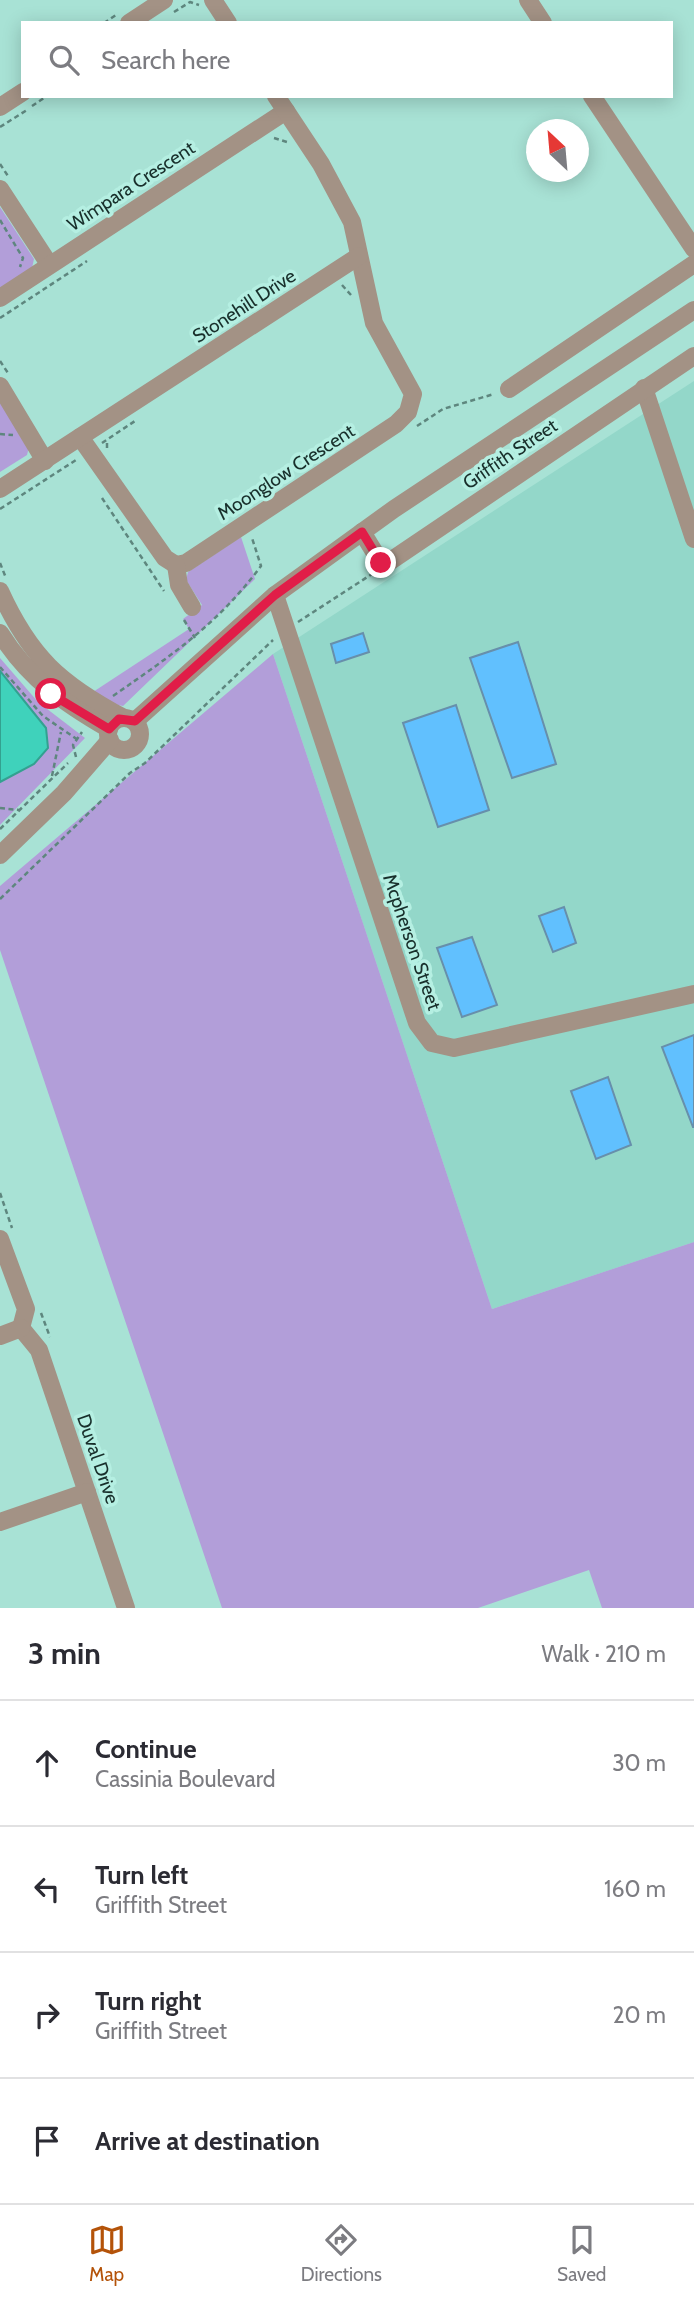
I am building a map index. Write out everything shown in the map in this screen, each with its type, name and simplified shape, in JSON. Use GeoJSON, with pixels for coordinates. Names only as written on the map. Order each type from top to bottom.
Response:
{"type":"FeatureCollection","features":[{"type":"Feature","properties":{"kind":"street"},"geometry":{"type":"LineString","coordinates":[[528,0],[542,21]]}},
{"type":"Feature","properties":{"kind":"street"},"geometry":{"type":"LineString","coordinates":[[209,7],[226,21]]}},
{"type":"Feature","properties":{"kind":"street"},"geometry":{"type":"LineString","coordinates":[[134,21],[167,8]]}},
{"type":"Feature","properties":{"kind":"street"},"geometry":{"type":"LineString","coordinates":[[0,107],[21,93]]}},
{"type":"Feature","properties":{"kind":"street"},"geometry":{"type":"LineString","coordinates":[[593,98],[694,249]]}},
{"type":"Feature","properties":{"kind":"street"},"geometry":{"type":"LineString","coordinates":[[281,104],[321,164],[352,222],[359,257]]}},
{"type":"Feature","properties":{"kind":"street","name":"Wimpara Crescent"},"geometry":{"type":"LineString","coordinates":[[0,298],[281,104]]}},
{"type":"Feature","properties":{"kind":"street"},"geometry":{"type":"LineString","coordinates":[[0,189],[49,264]]}},
{"type":"Feature","properties":{"kind":"street","name":"Stonehill Drive"},"geometry":{"type":"LineString","coordinates":[[0,489],[45,461],[93,447],[359,257]]}},
{"type":"Feature","properties":{"kind":"street","name":"Moonglow Crescent"},"geometry":{"type":"LineString","coordinates":[[176,565],[186,563],[384,432],[408,412],[413,394],[409,381],[374,323],[359,257]]}},
{"type":"Feature","properties":{"kind":"street"},"geometry":{"type":"LineString","coordinates":[[509,389],[694,264]]}},
{"type":"Feature","properties":{"kind":"street","name":"Griffith Street"},"geometry":{"type":"LineString","coordinates":[[133,722],[160,701],[275,595],[362,532],[694,310]]}},
{"type":"Feature","properties":{"kind":"street","name":"Griffith Street"},"geometry":{"type":"LineString","coordinates":[[383,566],[694,356]]}},
{"type":"Feature","properties":{"kind":"street"},"geometry":{"type":"LineString","coordinates":[[0,386],[45,461]]}},
{"type":"Feature","properties":{"kind":"street"},"geometry":{"type":"LineString","coordinates":[[644,388],[694,538]]}},
{"type":"Feature","properties":{"kind":"street"},"geometry":{"type":"LineString","coordinates":[[93,447],[165,558],[176,565],[178,585],[187,611]]}},
{"type":"Feature","properties":{"kind":"street"},"geometry":{"type":"LineString","coordinates":[[362,532],[383,566]]}},
{"type":"Feature","properties":{"kind":"street"},"geometry":{"type":"LineString","coordinates":[[0,591],[32,649],[95,712],[113,740],[136,744],[133,722]]}},
{"type":"Feature","properties":{"kind":"street","name":"Mcpherson Street"},"geometry":{"type":"LineString","coordinates":[[275,595],[417,1023],[432,1043],[454,1048],[694,994]]}},
{"type":"Feature","properties":{"kind":"street"},"geometry":{"type":"LineString","coordinates":[[0,633],[24,668],[42,685],[95,712],[133,722]]}},
{"type":"Feature","properties":{"kind":"street"},"geometry":{"type":"LineString","coordinates":[[0,855],[64,793],[113,740],[114,721],[133,722]]}},
{"type":"Feature","properties":{"kind":"street"},"geometry":{"type":"LineString","coordinates":[[0,1239],[26,1309],[21,1328],[0,1336]]}},
{"type":"Feature","properties":{"kind":"street","name":"Duval Drive"},"geometry":{"type":"LineString","coordinates":[[21,1328],[39,1350],[126,1608]]}},
{"type":"Feature","properties":{"kind":"street"},"geometry":{"type":"LineString","coordinates":[[0,1522],[87,1492]]}},
{"type":"Feature","properties":{"kind":"path"},"geometry":{"type":"LineString","coordinates":[[167,8],[190,2],[209,7]]}},
{"type":"Feature","properties":{"kind":"path"},"geometry":{"type":"LineString","coordinates":[[0,127],[44,98]]}},
{"type":"Feature","properties":{"kind":"path"},"geometry":{"type":"LineString","coordinates":[[264,145],[275,138],[281,139],[287,141],[294,152]]}},
{"type":"Feature","properties":{"kind":"path"},"geometry":{"type":"LineString","coordinates":[[1,222],[23,258],[19,273]]}},
{"type":"Feature","properties":{"kind":"path"},"geometry":{"type":"LineString","coordinates":[[0,318],[96,256]]}},
{"type":"Feature","properties":{"kind":"path"},"geometry":{"type":"LineString","coordinates":[[341,285],[349,289],[353,300]]}},
{"type":"Feature","properties":{"kind":"path"},"geometry":{"type":"LineString","coordinates":[[408,432],[443,409],[509,389]]}},
{"type":"Feature","properties":{"kind":"path"},"geometry":{"type":"LineString","coordinates":[[0,509],[141,417]]}},
{"type":"Feature","properties":{"kind":"path"},"geometry":{"type":"LineString","coordinates":[[0,434],[13,435]]}},
{"type":"Feature","properties":{"kind":"path"},"geometry":{"type":"LineString","coordinates":[[93,447],[107,440]]}},
{"type":"Feature","properties":{"kind":"path"},"geometry":{"type":"LineString","coordinates":[[99,493],[166,593]]}},
{"type":"Feature","properties":{"kind":"path"},"geometry":{"type":"LineString","coordinates":[[0,829],[52,776],[76,757],[73,745],[95,712],[195,638],[233,603],[261,566],[250,535]]}},
{"type":"Feature","properties":{"kind":"path"},"geometry":{"type":"LineString","coordinates":[[0,899],[286,628],[383,566]]}},
{"type":"Feature","properties":{"kind":"path"},"geometry":{"type":"LineString","coordinates":[[187,611],[195,638]]}},
{"type":"Feature","properties":{"kind":"path"},"geometry":{"type":"LineString","coordinates":[[0,667],[43,716],[78,740]]}},
{"type":"Feature","properties":{"kind":"path"},"geometry":{"type":"LineString","coordinates":[[52,776],[61,730]]}},
{"type":"Feature","properties":{"kind":"path"},"geometry":{"type":"LineString","coordinates":[[0,808],[19,810]]}},
{"type":"Feature","properties":{"kind":"shaded area"},"geometry":{"type":"Polygon","coordinates":[[[0,207],[34,259],[32,268],[0,288],[0,207]]]}},
{"type":"Feature","properties":{"kind":"shaded area"},"geometry":{"type":"Polygon","coordinates":[[[694,381],[694,1242],[492,1309],[273,654],[694,381]]]}},
{"type":"Feature","properties":{"kind":"shaded area"},"geometry":{"type":"Polygon","coordinates":[[[0,402],[29,447],[27,455],[0,472],[0,402]]]}},
{"type":"Feature","properties":{"kind":"shaded area"},"geometry":{"type":"Polygon","coordinates":[[[241,537],[255,579],[123,706],[109,703],[93,692],[189,629],[183,619],[202,605],[186,580],[188,572],[241,537]]]}},
{"type":"Feature","properties":{"kind":"shaded area"},"geometry":{"type":"Polygon","coordinates":[[[273,654],[492,1309],[694,1242],[694,1608],[602,1608],[589,1570],[478,1608],[222,1608],[0,950],[0,886],[273,654]]]}},
{"type":"Feature","properties":{"kind":"shaded area"},"geometry":{"type":"Polygon","coordinates":[[[0,658],[38,702],[85,738],[0,825],[0,658]]]}},
{"type":"Feature","properties":{"kind":"shaded area"},"geometry":{"type":"Polygon","coordinates":[[[0,671],[46,728],[48,748],[34,764],[0,782],[0,671]]]}},
{"type":"Feature","properties":{"kind":"building"},"geometry":{"type":"Polygon","coordinates":[[[363,633],[369,652],[336,663],[331,644],[363,633]]]}},
{"type":"Feature","properties":{"kind":"building"},"geometry":{"type":"Polygon","coordinates":[[[518,642],[556,764],[512,778],[470,658],[518,642]]]}},
{"type":"Feature","properties":{"kind":"building"},"geometry":{"type":"Polygon","coordinates":[[[456,705],[489,810],[438,827],[403,723],[456,705]]]}},
{"type":"Feature","properties":{"kind":"building"},"geometry":{"type":"Polygon","coordinates":[[[564,907],[576,943],[553,952],[539,916],[564,907]]]}},
{"type":"Feature","properties":{"kind":"building"},"geometry":{"type":"Polygon","coordinates":[[[472,937],[497,1005],[462,1017],[437,948],[472,937]]]}},
{"type":"Feature","properties":{"kind":"building"},"geometry":{"type":"Polygon","coordinates":[[[694,1035],[694,1127],[693,1127],[662,1047],[694,1035]]]}},
{"type":"Feature","properties":{"kind":"building"},"geometry":{"type":"Polygon","coordinates":[[[608,1077],[631,1145],[596,1159],[571,1091],[608,1077]]]}},
{"type":"Feature","properties":{"kind":"route"},"geometry":{"type":"LineString","coordinates":[[51,694],[109,729],[110,725],[119,719],[135,721],[275,595],[362,532],[381,563]]}}]}
